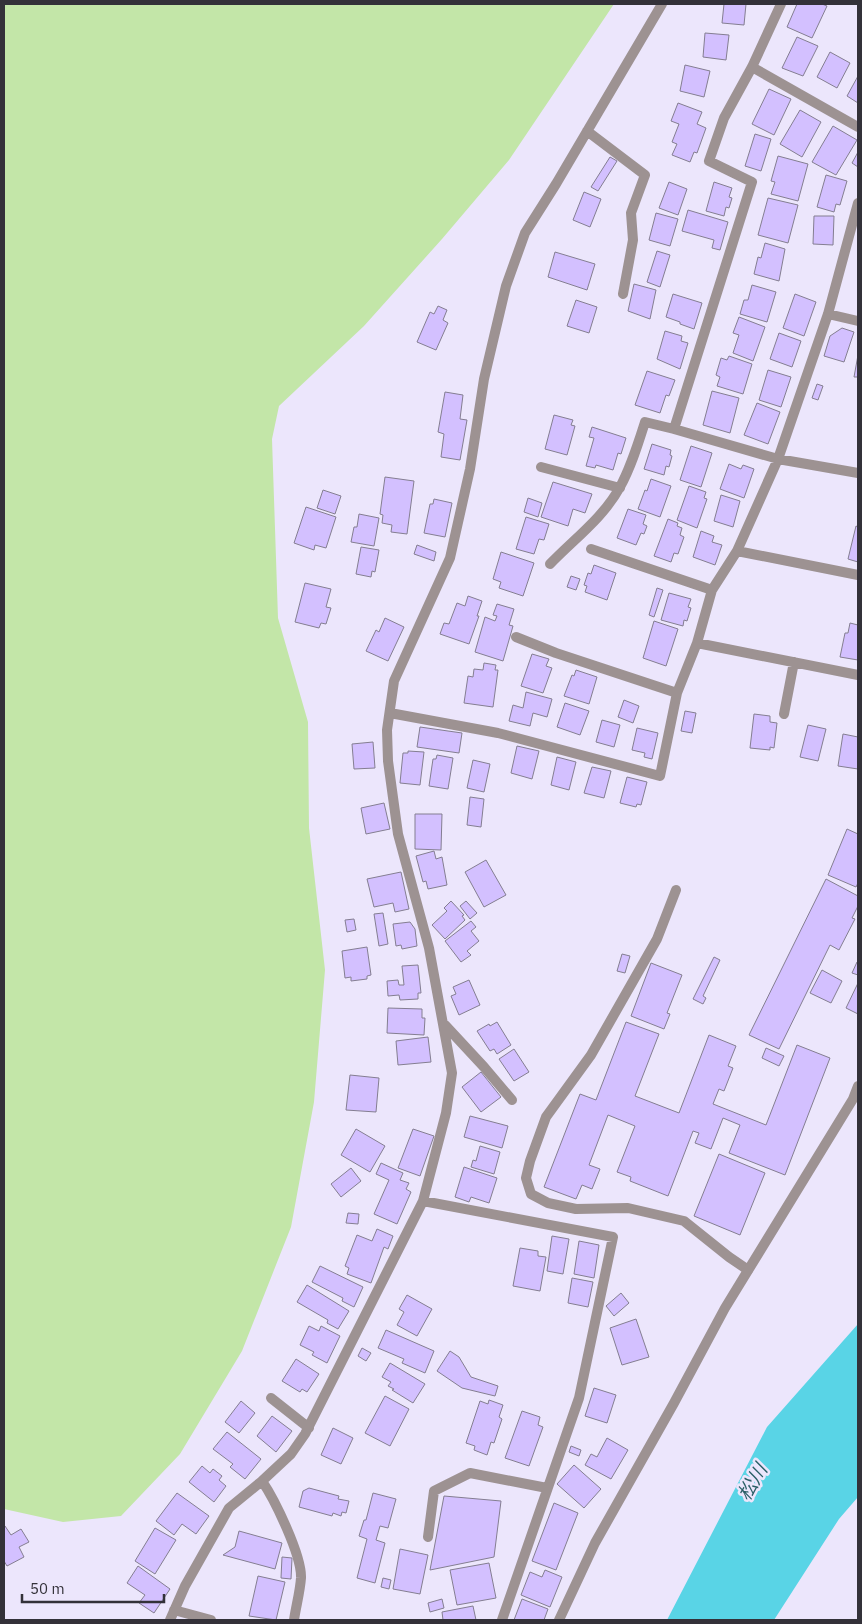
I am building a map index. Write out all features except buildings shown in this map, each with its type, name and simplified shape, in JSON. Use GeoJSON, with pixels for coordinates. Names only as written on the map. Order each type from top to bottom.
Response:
{"type":"FeatureCollection","features":[{"type":"Feature","properties":{"kind":"street"},"geometry":{"type":"LineString","coordinates":[[170,1620],[185,1586],[229,1508],[262,1482],[291,1454],[309,1428],[423,1202],[446,1113],[452,1073],[429,948],[398,834],[388,761],[387,730],[394,681],[450,558],[470,469],[484,379],[506,286],[525,233],[662,4]]}},
{"type":"Feature","properties":{"kind":"street"},"geometry":{"type":"LineString","coordinates":[[674,429],[752,182],[709,161],[724,118],[752,67],[781,4]]}},
{"type":"Feature","properties":{"kind":"street"},"geometry":{"type":"LineString","coordinates":[[752,67],[858,127]]}},
{"type":"Feature","properties":{"kind":"street"},"geometry":{"type":"LineString","coordinates":[[587,131],[645,175],[630,213],[633,240],[623,294]]}},
{"type":"Feature","properties":{"kind":"street"},"geometry":{"type":"LineString","coordinates":[[390,713],[498,733],[660,776],[677,693],[697,642],[712,590],[737,550],[778,459],[828,314],[858,203]]}},
{"type":"Feature","properties":{"kind":"street"},"geometry":{"type":"LineString","coordinates":[[828,314],[858,321]]}},
{"type":"Feature","properties":{"kind":"street"},"geometry":{"type":"LineString","coordinates":[[550,564],[601,513],[620,488],[633,458],[645,422],[778,459],[858,472]]}},
{"type":"Feature","properties":{"kind":"street"},"geometry":{"type":"LineString","coordinates":[[541,468],[620,488]]}},
{"type":"Feature","properties":{"kind":"street"},"geometry":{"type":"LineString","coordinates":[[591,549],[712,590]]}},
{"type":"Feature","properties":{"kind":"street"},"geometry":{"type":"LineString","coordinates":[[737,550],[858,575]]}},
{"type":"Feature","properties":{"kind":"street"},"geometry":{"type":"LineString","coordinates":[[516,637],[556,653],[677,693]]}},
{"type":"Feature","properties":{"kind":"street"},"geometry":{"type":"LineString","coordinates":[[697,642],[858,675]]}},
{"type":"Feature","properties":{"kind":"street"},"geometry":{"type":"LineString","coordinates":[[784,714],[794,662]]}},
{"type":"Feature","properties":{"kind":"street"},"geometry":{"type":"LineString","coordinates":[[676,890],[656,939],[591,1055],[546,1117],[526,1178],[531,1194],[548,1203],[576,1209],[628,1208],[684,1221],[748,1270]]}},
{"type":"Feature","properties":{"kind":"street"},"geometry":{"type":"LineString","coordinates":[[444,1025],[512,1100]]}},
{"type":"Feature","properties":{"kind":"street"},"geometry":{"type":"LineString","coordinates":[[559,1620],[596,1542],[725,1308],[853,1099],[858,1086]]}},
{"type":"Feature","properties":{"kind":"street"},"geometry":{"type":"LineString","coordinates":[[423,1202],[612,1237],[579,1398],[502,1620]]}},
{"type":"Feature","properties":{"kind":"street"},"geometry":{"type":"LineString","coordinates":[[271,1398],[309,1428]]}},
{"type":"Feature","properties":{"kind":"street"},"geometry":{"type":"LineString","coordinates":[[428,1537],[434,1491],[470,1473],[547,1488]]}},
{"type":"Feature","properties":{"kind":"street"},"geometry":{"type":"LineString","coordinates":[[262,1482],[272,1496],[300,1562],[301,1578],[294,1620]]}},
{"type":"Feature","properties":{"kind":"street"},"geometry":{"type":"LineString","coordinates":[[174,1610],[211,1620]]}},
{"type":"Feature","properties":{"kind":"green space"},"geometry":{"type":"Polygon","coordinates":[[[4,4],[614,4],[509,160],[442,239],[364,326],[279,406],[272,439],[278,618],[308,722],[309,828],[325,970],[314,1102],[291,1227],[242,1351],[180,1454],[121,1516],[63,1522],[4,1509],[4,4]]]}},
{"type":"Feature","properties":{"kind":"water","name":"松川"},"geometry":{"type":"Polygon","coordinates":[[[858,1324],[858,1497],[839,1519],[774,1620],[667,1620],[767,1427],[858,1324]]]}}]}
